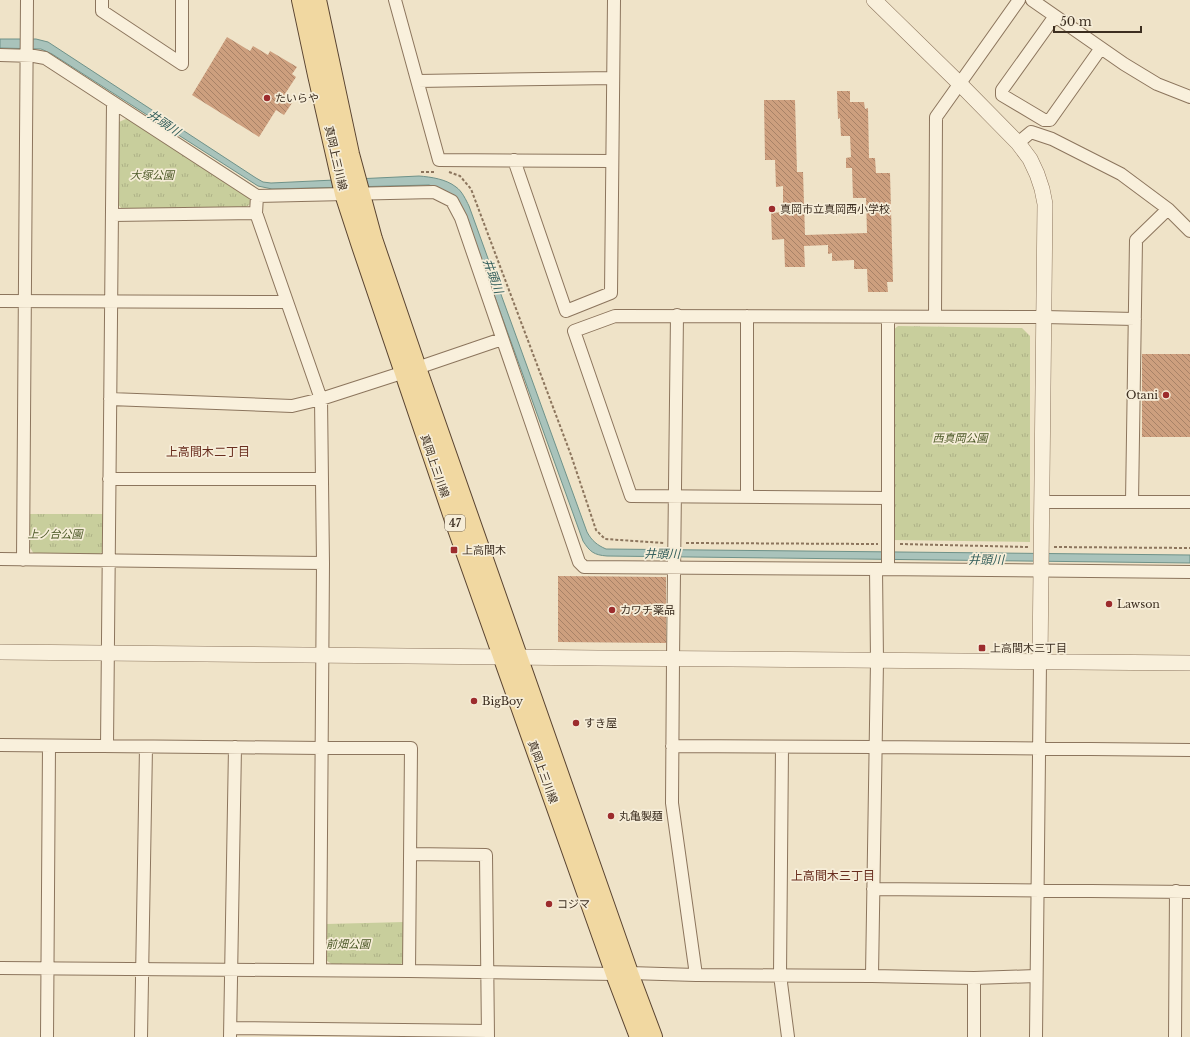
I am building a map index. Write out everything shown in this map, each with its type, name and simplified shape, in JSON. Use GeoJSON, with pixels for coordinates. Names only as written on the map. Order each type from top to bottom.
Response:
{"type":"FeatureCollection","features":[{"type":"Feature","properties":{"kind":"main road","name":"真岡上三川線"},"geometry":{"type":"LineString","coordinates":[[301,0],[352,194],[373,239],[410,370],[622,974],[639,1037]]}},
{"type":"Feature","properties":{"kind":"main road","name":"真岡上三川線"},"geometry":{"type":"LineString","coordinates":[[317,0],[348,147],[352,194]]}},
{"type":"Feature","properties":{"kind":"main road","name":"真岡上三川線"},"geometry":{"type":"LineString","coordinates":[[622,974],[653,1037]]}},
{"type":"Feature","properties":{"kind":"street"},"geometry":{"type":"LineString","coordinates":[[23,560],[27,0]]}},
{"type":"Feature","properties":{"kind":"street"},"geometry":{"type":"LineString","coordinates":[[102,0],[102,11],[182,64],[182,0]]}},
{"type":"Feature","properties":{"kind":"street"},"geometry":{"type":"LineString","coordinates":[[395,0],[439,160],[612,161]]}},
{"type":"Feature","properties":{"kind":"street"},"geometry":{"type":"LineString","coordinates":[[514,160],[566,311],[611,293],[614,0]]}},
{"type":"Feature","properties":{"kind":"street"},"geometry":{"type":"LineString","coordinates":[[874,0],[1018,143],[1030,159],[1037,174],[1045,204],[1036,1037]]}},
{"type":"Feature","properties":{"kind":"street"},"geometry":{"type":"LineString","coordinates":[[935,317],[936,117],[1019,0]]}},
{"type":"Feature","properties":{"kind":"street"},"geometry":{"type":"LineString","coordinates":[[1032,0],[1124,64],[1157,84],[1190,97]]}},
{"type":"Feature","properties":{"kind":"street"},"geometry":{"type":"LineString","coordinates":[[1054,16],[1002,90],[1002,95],[1044,120],[1050,120],[1101,48]]}},
{"type":"Feature","properties":{"kind":"street"},"geometry":{"type":"LineString","coordinates":[[0,55],[26,55],[45,58],[257,196],[434,192],[452,201],[471,243],[502,339],[579,562],[584,567],[876,568],[1190,572]]}},
{"type":"Feature","properties":{"kind":"street"},"geometry":{"type":"LineString","coordinates":[[418,81],[613,78]]}},
{"type":"Feature","properties":{"kind":"street"},"geometry":{"type":"LineString","coordinates":[[107,746],[112,103]]}},
{"type":"Feature","properties":{"kind":"street"},"geometry":{"type":"LineString","coordinates":[[1018,143],[1031,132],[1039,134],[1052,139],[1121,174],[1168,209],[1190,231]]}},
{"type":"Feature","properties":{"kind":"street"},"geometry":{"type":"LineString","coordinates":[[257,196],[256,213],[321,399],[323,654],[320,970]]}},
{"type":"Feature","properties":{"kind":"street"},"geometry":{"type":"LineString","coordinates":[[1132,502],[1136,240],[1168,209]]}},
{"type":"Feature","properties":{"kind":"street"},"geometry":{"type":"LineString","coordinates":[[112,215],[256,213]]}},
{"type":"Feature","properties":{"kind":"street"},"geometry":{"type":"LineString","coordinates":[[0,301],[287,302]]}},
{"type":"Feature","properties":{"kind":"street"},"geometry":{"type":"LineString","coordinates":[[888,498],[631,496],[574,331],[615,316],[1135,319]]}},
{"type":"Feature","properties":{"kind":"street"},"geometry":{"type":"LineString","coordinates":[[677,316],[672,659],[672,804],[696,975]]}},
{"type":"Feature","properties":{"kind":"street"},"geometry":{"type":"LineString","coordinates":[[747,316],[747,496]]}},
{"type":"Feature","properties":{"kind":"street"},"geometry":{"type":"LineString","coordinates":[[888,317],[888,569]]}},
{"type":"Feature","properties":{"kind":"street"},"geometry":{"type":"LineString","coordinates":[[110,399],[292,406],[321,399],[502,339]]}},
{"type":"Feature","properties":{"kind":"street"},"geometry":{"type":"LineString","coordinates":[[110,480],[322,479]]}},
{"type":"Feature","properties":{"kind":"street"},"geometry":{"type":"LineString","coordinates":[[1042,502],[1190,502]]}},
{"type":"Feature","properties":{"kind":"street"},"geometry":{"type":"LineString","coordinates":[[0,559],[323,562]]}},
{"type":"Feature","properties":{"kind":"street"},"geometry":{"type":"LineString","coordinates":[[872,976],[877,661],[876,568]]}},
{"type":"Feature","properties":{"kind":"street"},"geometry":{"type":"LineString","coordinates":[[0,652],[323,654],[510,658],[1190,663]]}},
{"type":"Feature","properties":{"kind":"street"},"geometry":{"type":"LineString","coordinates":[[0,745],[411,748],[409,971]]}},
{"type":"Feature","properties":{"kind":"street"},"geometry":{"type":"LineString","coordinates":[[47,1037],[49,746]]}},
{"type":"Feature","properties":{"kind":"street"},"geometry":{"type":"LineString","coordinates":[[672,746],[1190,750]]}},
{"type":"Feature","properties":{"kind":"street"},"geometry":{"type":"LineString","coordinates":[[141,1037],[146,747]]}},
{"type":"Feature","properties":{"kind":"street"},"geometry":{"type":"LineString","coordinates":[[234,747],[231,1032],[488,1034],[486,855],[410,854]]}},
{"type":"Feature","properties":{"kind":"street"},"geometry":{"type":"LineString","coordinates":[[782,747],[780,975],[788,1037]]}},
{"type":"Feature","properties":{"kind":"street"},"geometry":{"type":"LineString","coordinates":[[873,889],[1190,892]]}},
{"type":"Feature","properties":{"kind":"street"},"geometry":{"type":"LineString","coordinates":[[1175,1037],[1176,892]]}},
{"type":"Feature","properties":{"kind":"street"},"geometry":{"type":"LineString","coordinates":[[0,968],[320,970],[974,978],[1036,976]]}},
{"type":"Feature","properties":{"kind":"street"},"geometry":{"type":"LineString","coordinates":[[974,978],[974,1037]]}},
{"type":"Feature","properties":{"kind":"path"},"geometry":{"type":"LineString","coordinates":[[421,172],[440,172]]}},
{"type":"Feature","properties":{"kind":"path"},"geometry":{"type":"LineString","coordinates":[[447,172],[460,176],[471,189],[571,455],[596,530],[605,539],[674,543],[1190,548]]}},
{"type":"Feature","properties":{"kind":"green space","name":"大塚公園"},"geometry":{"type":"Polygon","coordinates":[[[128,118],[246,194],[252,203],[243,209],[122,209],[116,202],[119,122],[128,118]]]}},
{"type":"Feature","properties":{"kind":"green space","name":"西真岡公園"},"geometry":{"type":"Polygon","coordinates":[[[898,326],[1022,328],[1030,336],[1030,542],[891,540],[892,331],[898,326]]]}},
{"type":"Feature","properties":{"kind":"green space","name":"上ノ台公園"},"geometry":{"type":"Polygon","coordinates":[[[28,514],[105,514],[105,550],[97,556],[34,554],[29,546],[28,514]]]}},
{"type":"Feature","properties":{"kind":"green space","name":"前畑公園"},"geometry":{"type":"Polygon","coordinates":[[[405,922],[405,960],[400,965],[333,965],[326,960],[326,924],[405,922]]]}},
{"type":"Feature","properties":{"kind":"water","name":"井頭川"},"geometry":{"type":"Polygon","coordinates":[[[0,39],[36,39],[48,42],[263,182],[271,183],[419,176],[443,180],[452,184],[458,189],[464,196],[469,206],[587,532],[595,542],[606,549],[1190,555],[1190,563],[607,556],[596,554],[588,548],[583,541],[463,209],[452,196],[429,185],[272,189],[258,186],[52,54],[41,49],[0,48],[0,39]]]}},
{"type":"Feature","properties":{"kind":"building"},"geometry":{"type":"Polygon","coordinates":[[[227,37],[250,51],[253,46],[268,55],[270,51],[297,67],[292,74],[296,77],[283,97],[292,103],[284,115],[276,110],[259,137],[192,95],[227,37]]]}},
{"type":"Feature","properties":{"kind":"building"},"geometry":{"type":"Polygon","coordinates":[[[837,91],[850,91],[850,102],[864,102],[865,109],[868,108],[869,158],[875,158],[876,173],[890,173],[893,282],[887,282],[888,292],[868,292],[867,269],[854,269],[854,260],[832,261],[832,253],[828,254],[828,245],[804,246],[805,267],[785,267],[784,239],[772,240],[771,213],[783,212],[783,186],[776,187],[775,160],[765,160],[764,100],[795,100],[797,172],[803,172],[805,235],[867,233],[866,198],[853,198],[852,168],[846,168],[846,158],[851,157],[850,136],[841,136],[840,118],[838,119],[837,91]]]}},
{"type":"Feature","properties":{"kind":"building","name":"Otani"},"geometry":{"type":"Polygon","coordinates":[[[1142,354],[1190,354],[1190,437],[1142,437],[1142,354]]]}},
{"type":"Feature","properties":{"kind":"building","name":"カワチ薬品"},"geometry":{"type":"Polygon","coordinates":[[[558,576],[666,577],[666,643],[558,642],[558,576]]]}},
{"type":"Feature","properties":{"kind":"place","name":"たいらや"},"geometry":{"type":"Point","coordinates":[267,98]}},
{"type":"Feature","properties":{"kind":"place","name":"真岡市立真岡西小学校"},"geometry":{"type":"Point","coordinates":[772,209]}},
{"type":"Feature","properties":{"kind":"place","name":"Otani"},"geometry":{"type":"Point","coordinates":[1166,395]}},
{"type":"Feature","properties":{"kind":"place","name":"上高間木"},"geometry":{"type":"Point","coordinates":[454,550]}},
{"type":"Feature","properties":{"kind":"place","name":"Lawson"},"geometry":{"type":"Point","coordinates":[1109,604]}},
{"type":"Feature","properties":{"kind":"place","name":"カワチ薬品"},"geometry":{"type":"Point","coordinates":[612,610]}},
{"type":"Feature","properties":{"kind":"place","name":"上高間木三丁目"},"geometry":{"type":"Point","coordinates":[982,648]}},
{"type":"Feature","properties":{"kind":"place","name":"BigBoy"},"geometry":{"type":"Point","coordinates":[474,701]}},
{"type":"Feature","properties":{"kind":"place","name":"すき屋"},"geometry":{"type":"Point","coordinates":[576,723]}},
{"type":"Feature","properties":{"kind":"place","name":"丸亀製麺"},"geometry":{"type":"Point","coordinates":[611,816]}},
{"type":"Feature","properties":{"kind":"place","name":"コジマ"},"geometry":{"type":"Point","coordinates":[549,904]}},
{"type":"Feature","properties":{"kind":"district","name":"上高間木二丁目"},"geometry":{"type":"Point","coordinates":[208,452]}},
{"type":"Feature","properties":{"kind":"district","name":"上高間木三丁目"},"geometry":{"type":"Point","coordinates":[833,876]}}]}
